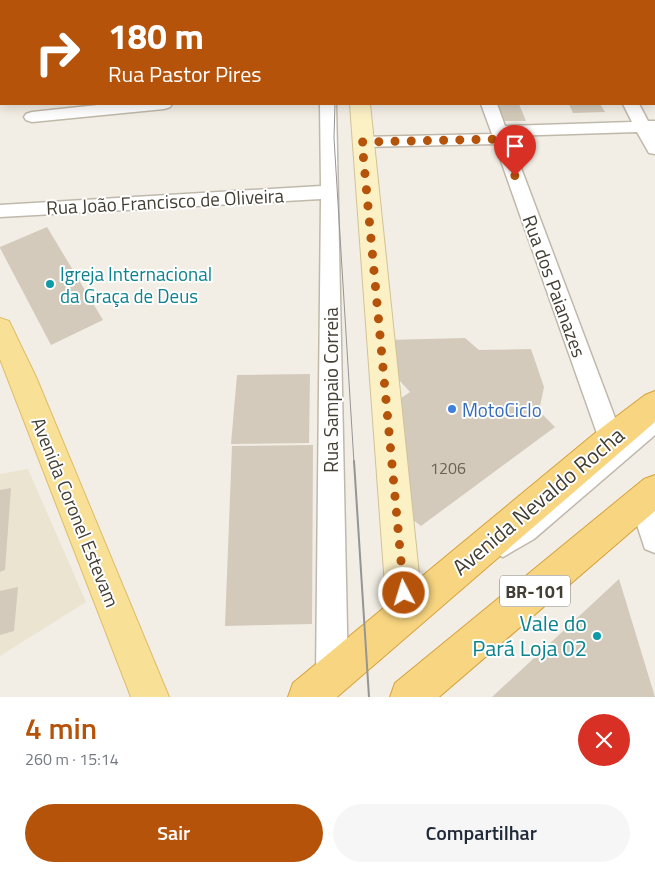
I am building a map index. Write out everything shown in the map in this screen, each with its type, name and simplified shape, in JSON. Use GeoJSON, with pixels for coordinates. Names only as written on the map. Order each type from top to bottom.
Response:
{"type":"FeatureCollection","features":[{"type":"Feature","properties":{"kind":"highway","name":"Avenida Nevaldo Rocha"},"geometry":{"type":"LineString","coordinates":[[320,687],[418,602],[655,404]]}},
{"type":"Feature","properties":{"kind":"highway","name":"BR-101"},"geometry":{"type":"LineString","coordinates":[[422,691],[648,496]]}},
{"type":"Feature","properties":{"kind":"main road"},"geometry":{"type":"LineString","coordinates":[[360,105],[362,142],[418,602]]}},
{"type":"Feature","properties":{"kind":"main road","name":"Avenida Coronel Estevam"},"geometry":{"type":"LineString","coordinates":[[0,329],[22,377],[150,697]]}},
{"type":"Feature","properties":{"kind":"street"},"geometry":{"type":"LineString","coordinates":[[32,116],[147,105]]}},
{"type":"Feature","properties":{"kind":"street","name":"Rua Sampaio Correia"},"geometry":{"type":"LineString","coordinates":[[320,687],[330,192],[328,105]]}},
{"type":"Feature","properties":{"kind":"street","name":"Rua dos Paianazes"},"geometry":{"type":"LineString","coordinates":[[489,105],[611,439]]}},
{"type":"Feature","properties":{"kind":"street"},"geometry":{"type":"LineString","coordinates":[[631,105],[649,126],[655,149]]}},
{"type":"Feature","properties":{"kind":"street"},"geometry":{"type":"LineString","coordinates":[[362,142],[649,126]]}},
{"type":"Feature","properties":{"kind":"street","name":"Rua João Francisco de Oliveira"},"geometry":{"type":"LineString","coordinates":[[0,210],[330,192]]}},
{"type":"Feature","properties":{"kind":"street"},"geometry":{"type":"LineString","coordinates":[[648,496],[655,539]]}},
{"type":"Feature","properties":{"kind":"lane"},"geometry":{"type":"LineString","coordinates":[[418,602],[529,534],[655,427]]}},
{"type":"Feature","properties":{"kind":"shaded area"},"geometry":{"type":"Polygon","coordinates":[[[28,469],[86,602],[0,656],[0,474],[28,469]]]}},
{"type":"Feature","properties":{"kind":"building"},"geometry":{"type":"Polygon","coordinates":[[[492,105],[519,105],[526,121],[498,121],[492,105]]]}},
{"type":"Feature","properties":{"kind":"building"},"geometry":{"type":"Polygon","coordinates":[[[569,105],[601,105],[605,112],[573,113],[569,105]]]}},
{"type":"Feature","properties":{"kind":"building","name":"Igreja Internacional da Graça de Deus"},"geometry":{"type":"Polygon","coordinates":[[[47,227],[103,320],[51,345],[0,248],[47,227]]]}},
{"type":"Feature","properties":{"kind":"building"},"geometry":{"type":"Polygon","coordinates":[[[465,338],[479,350],[531,349],[544,387],[539,411],[555,427],[421,526],[400,510],[392,404],[410,392],[389,369],[386,340],[465,338]]]}},
{"type":"Feature","properties":{"kind":"building"},"geometry":{"type":"Polygon","coordinates":[[[310,374],[309,443],[231,444],[237,375],[310,374]]]}},
{"type":"Feature","properties":{"kind":"building"},"geometry":{"type":"Polygon","coordinates":[[[313,445],[312,624],[225,626],[232,446],[313,445]]]}},
{"type":"Feature","properties":{"kind":"building"},"geometry":{"type":"Polygon","coordinates":[[[11,488],[5,570],[0,572],[0,490],[11,488]]]}},
{"type":"Feature","properties":{"kind":"building","name":"Vale do Pará Loja 02"},"geometry":{"type":"Polygon","coordinates":[[[619,579],[655,697],[492,697],[619,579]]]}},
{"type":"Feature","properties":{"kind":"building"},"geometry":{"type":"Polygon","coordinates":[[[18,587],[14,631],[0,635],[0,591],[18,587]]]}},
{"type":"Feature","properties":{"kind":"tram line"},"geometry":{"type":"LineString","coordinates":[[335,105],[334,138],[354,463]]}},
{"type":"Feature","properties":{"kind":"tram line"},"geometry":{"type":"LineString","coordinates":[[354,461],[369,697]]}},
{"type":"Feature","properties":{"kind":"place","name":"Igreja Internacional da Graça de Deus"},"geometry":{"type":"Point","coordinates":[50,284]}},
{"type":"Feature","properties":{"kind":"place","name":"MotoCiclo"},"geometry":{"type":"Point","coordinates":[452,409]}},
{"type":"Feature","properties":{"kind":"place","name":"Vale do Pará Loja 02"},"geometry":{"type":"Point","coordinates":[597,636]}},
{"type":"Feature","properties":{"kind":"route"},"geometry":{"type":"LineString","coordinates":[[404,593],[362,142],[502,139],[515,176]]}}]}
